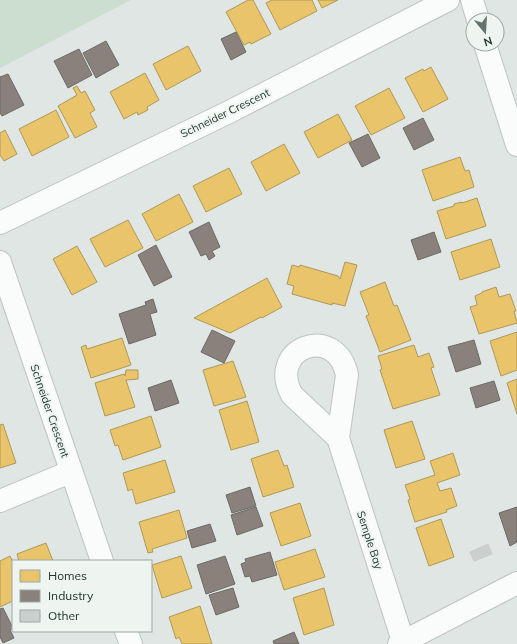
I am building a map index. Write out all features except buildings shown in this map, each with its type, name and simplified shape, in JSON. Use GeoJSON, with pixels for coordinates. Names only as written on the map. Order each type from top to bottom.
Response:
{"type":"FeatureCollection","features":[{"type":"Feature","properties":{"kind":"street","name":"Schneider Crescent"},"geometry":{"type":"LineString","coordinates":[[0,223],[229,112],[448,0]]}},
{"type":"Feature","properties":{"kind":"street"},"geometry":{"type":"LineString","coordinates":[[472,0],[476,12]]}},
{"type":"Feature","properties":{"kind":"street"},"geometry":{"type":"LineString","coordinates":[[488,52],[517,145]]}},
{"type":"Feature","properties":{"kind":"street","name":"Schneider Crescent"},"geometry":{"type":"LineString","coordinates":[[0,262],[70,472],[102,560]]}},
{"type":"Feature","properties":{"kind":"street","name":"Semple Bay"},"geometry":{"type":"LineString","coordinates":[[338,438],[402,643]]}},
{"type":"Feature","properties":{"kind":"street"},"geometry":{"type":"LineString","coordinates":[[0,501],[70,472]]}},
{"type":"Feature","properties":{"kind":"street"},"geometry":{"type":"LineString","coordinates":[[402,643],[517,583]]}},
{"type":"Feature","properties":{"kind":"street"},"geometry":{"type":"LineString","coordinates":[[126,632],[131,644]]}},
{"type":"Feature","properties":{"kind":"green space"},"geometry":{"type":"Polygon","coordinates":[[[0,0],[131,0],[0,68],[0,0]]]}}]}
